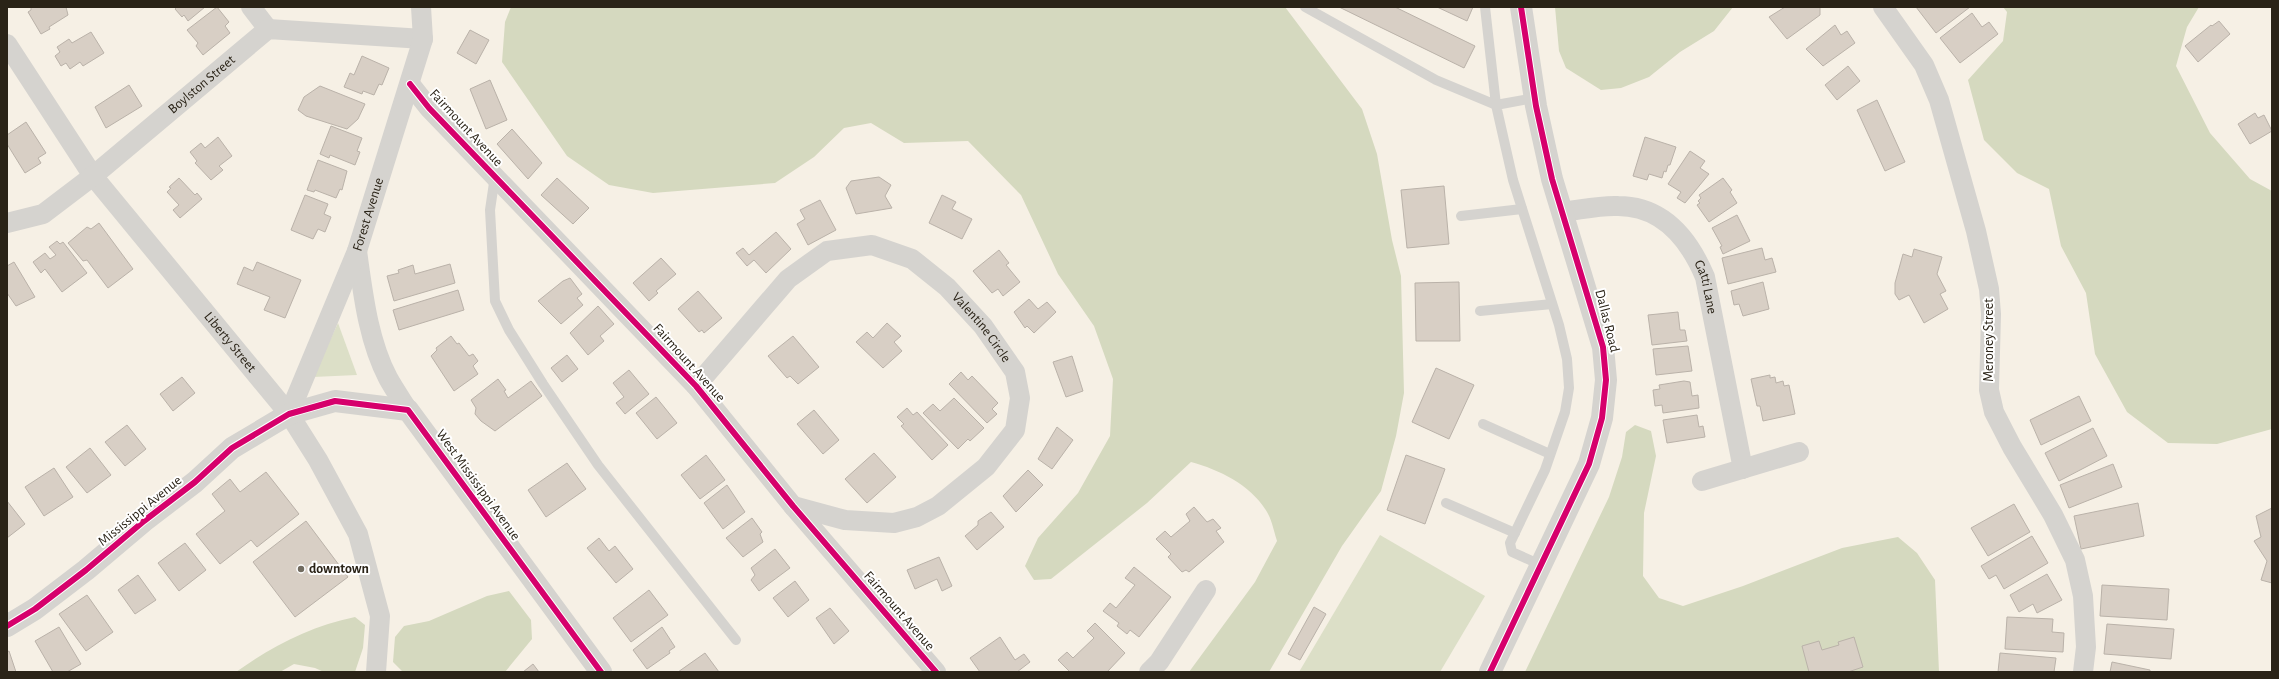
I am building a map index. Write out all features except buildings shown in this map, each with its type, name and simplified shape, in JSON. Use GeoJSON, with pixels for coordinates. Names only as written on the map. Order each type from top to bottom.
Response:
{"type":"FeatureCollection","features":[{"type":"Feature","properties":{"kind":"street"},"geometry":{"type":"LineString","coordinates":[[251,7],[268,29],[423,39]]}},
{"type":"Feature","properties":{"kind":"street","name":"Forest Avenue"},"geometry":{"type":"LineString","coordinates":[[289,414],[357,251],[423,39],[421,7]]}},
{"type":"Feature","properties":{"kind":"street","name":"Dallas Road"},"geometry":{"type":"LineString","coordinates":[[1490,672],[1589,464],[1602,418],[1606,380],[1603,347],[1552,179],[1534,98],[1522,7]]}},
{"type":"Feature","properties":{"kind":"street","name":"Meroney Street"},"geometry":{"type":"LineString","coordinates":[[1883,7],[1924,65],[1938,100],[1976,231],[1989,289],[1991,314],[1989,390],[1994,412],[2012,447],[2053,516],[2075,560],[2083,596],[2086,648],[2083,672]]}},
{"type":"Feature","properties":{"kind":"street","name":"Boylston Street"},"geometry":{"type":"LineString","coordinates":[[7,223],[43,214],[93,176],[268,29]]}},
{"type":"Feature","properties":{"kind":"street","name":"Liberty Street"},"geometry":{"type":"LineString","coordinates":[[7,44],[93,176],[289,414],[318,460],[358,534],[380,616],[376,672]]}},
{"type":"Feature","properties":{"kind":"street","name":"Fairmount Avenue"},"geometry":{"type":"LineString","coordinates":[[410,84],[429,108],[696,386],[793,506],[936,672]]}},
{"type":"Feature","properties":{"kind":"street","name":"Gatti Lane"},"geometry":{"type":"LineString","coordinates":[[1562,212],[1618,206],[1646,210],[1665,220],[1685,240],[1697,258],[1705,277],[1743,468]]}},
{"type":"Feature","properties":{"kind":"street","name":"Valentine Circle"},"geometry":{"type":"LineString","coordinates":[[696,386],[788,279],[827,251],[872,245],[912,259],[947,287],[983,326],[1015,372],[1020,398],[1015,430],[986,467],[938,506],[917,517],[894,523],[845,520],[793,506]]}},
{"type":"Feature","properties":{"kind":"street","name":"West Mississippi Avenue"},"geometry":{"type":"LineString","coordinates":[[357,251],[364,302],[372,334],[388,378],[408,410],[601,672]]}},
{"type":"Feature","properties":{"kind":"street"},"geometry":{"type":"LineString","coordinates":[[289,414],[335,401],[408,410]]}},
{"type":"Feature","properties":{"kind":"street","name":"Mississippi Avenue"},"geometry":{"type":"LineString","coordinates":[[7,626],[35,609],[86,570],[144,521],[195,482],[232,448],[289,414]]}},
{"type":"Feature","properties":{"kind":"street"},"geometry":{"type":"LineString","coordinates":[[1702,481],[1799,452]]}},
{"type":"Feature","properties":{"kind":"street"},"geometry":{"type":"LineString","coordinates":[[1149,672],[1159,662],[1206,590]]}},
{"type":"Feature","properties":{"kind":"lane"},"geometry":{"type":"LineString","coordinates":[[1305,7],[1436,80],[1496,105],[1534,98]]}},
{"type":"Feature","properties":{"kind":"lane"},"geometry":{"type":"LineString","coordinates":[[1485,7],[1496,105],[1513,180],[1552,304],[1567,359],[1569,388],[1565,412],[1550,454],[1510,543],[1512,552],[1541,565]]}},
{"type":"Feature","properties":{"kind":"lane"},"geometry":{"type":"LineString","coordinates":[[495,176],[490,210],[495,301],[509,330],[543,384],[598,465],[736,640]]}},
{"type":"Feature","properties":{"kind":"lane"},"geometry":{"type":"LineString","coordinates":[[1461,216],[1522,209]]}},
{"type":"Feature","properties":{"kind":"lane"},"geometry":{"type":"LineString","coordinates":[[1480,311],[1552,304]]}},
{"type":"Feature","properties":{"kind":"lane"},"geometry":{"type":"LineString","coordinates":[[1483,424],[1550,454]]}},
{"type":"Feature","properties":{"kind":"lane"},"geometry":{"type":"LineString","coordinates":[[1446,503],[1514,533]]}},
{"type":"Feature","properties":{"kind":"green space"},"geometry":{"type":"Polygon","coordinates":[[[511,7],[1285,7],[1362,109],[1377,154],[1392,240],[1401,276],[1404,393],[1396,436],[1381,491],[1342,546],[1269,672],[1189,672],[1255,582],[1277,541],[1267,512],[1260,502],[1244,486],[1213,469],[1191,462],[1147,503],[1051,579],[1034,580],[1025,566],[1038,538],[1078,493],[1110,436],[1113,379],[1094,326],[1058,274],[1021,195],[968,141],[904,143],[871,123],[844,128],[814,157],[775,183],[653,193],[609,185],[567,156],[502,62],[505,22],[511,7]]]}},
{"type":"Feature","properties":{"kind":"green space"},"geometry":{"type":"Polygon","coordinates":[[[1555,7],[1733,7],[1714,31],[1680,52],[1649,77],[1621,88],[1601,90],[1566,68],[1559,51],[1555,7]]]}},
{"type":"Feature","properties":{"kind":"green space"},"geometry":{"type":"Polygon","coordinates":[[[2003,7],[2199,7],[2187,27],[2176,66],[2210,133],[2250,179],[2272,191],[2272,429],[2217,444],[2168,443],[2127,412],[2095,354],[2086,293],[2061,246],[2049,189],[2017,173],[1984,140],[1968,80],[2003,41],[2007,12],[2003,7]]]}},
{"type":"Feature","properties":{"kind":"green space"},"geometry":{"type":"Polygon","coordinates":[[[338,323],[357,375],[313,377],[338,323]]]}},
{"type":"Feature","properties":{"kind":"green space"},"geometry":{"type":"Polygon","coordinates":[[[1635,425],[1651,431],[1656,456],[1644,513],[1643,576],[1659,598],[1683,606],[1743,586],[1842,548],[1898,537],[1917,553],[1935,580],[1939,672],[1525,672],[1609,497],[1622,457],[1626,432],[1635,425]]]}},
{"type":"Feature","properties":{"kind":"green space"},"geometry":{"type":"Polygon","coordinates":[[[1380,535],[1485,596],[1440,672],[1299,672],[1380,535]]]}},
{"type":"Feature","properties":{"kind":"green space"},"geometry":{"type":"Polygon","coordinates":[[[509,591],[531,620],[532,639],[505,672],[403,672],[393,662],[395,637],[404,626],[429,621],[487,596],[509,591]]]}},
{"type":"Feature","properties":{"kind":"green space"},"geometry":{"type":"Polygon","coordinates":[[[355,617],[365,625],[363,648],[355,672],[324,672],[315,668],[294,664],[280,672],[236,672],[292,638],[323,626],[355,617]]]}},
{"type":"Feature","properties":{"kind":"cycle path"},"geometry":{"type":"LineString","coordinates":[[1490,672],[1589,464],[1602,418],[1606,380],[1603,347],[1552,179],[1536,106],[1521,7]]}},
{"type":"Feature","properties":{"kind":"cycle path"},"geometry":{"type":"LineString","coordinates":[[410,84],[429,108],[696,386],[793,506],[936,672]]}},
{"type":"Feature","properties":{"kind":"cycle path"},"geometry":{"type":"LineString","coordinates":[[7,626],[35,609],[86,570],[144,521],[195,482],[232,448],[289,414],[335,401],[408,410],[601,672]]}},
{"type":"Feature","properties":{"kind":"place","name":"downtown"},"geometry":{"type":"Point","coordinates":[301,569]}}]}
